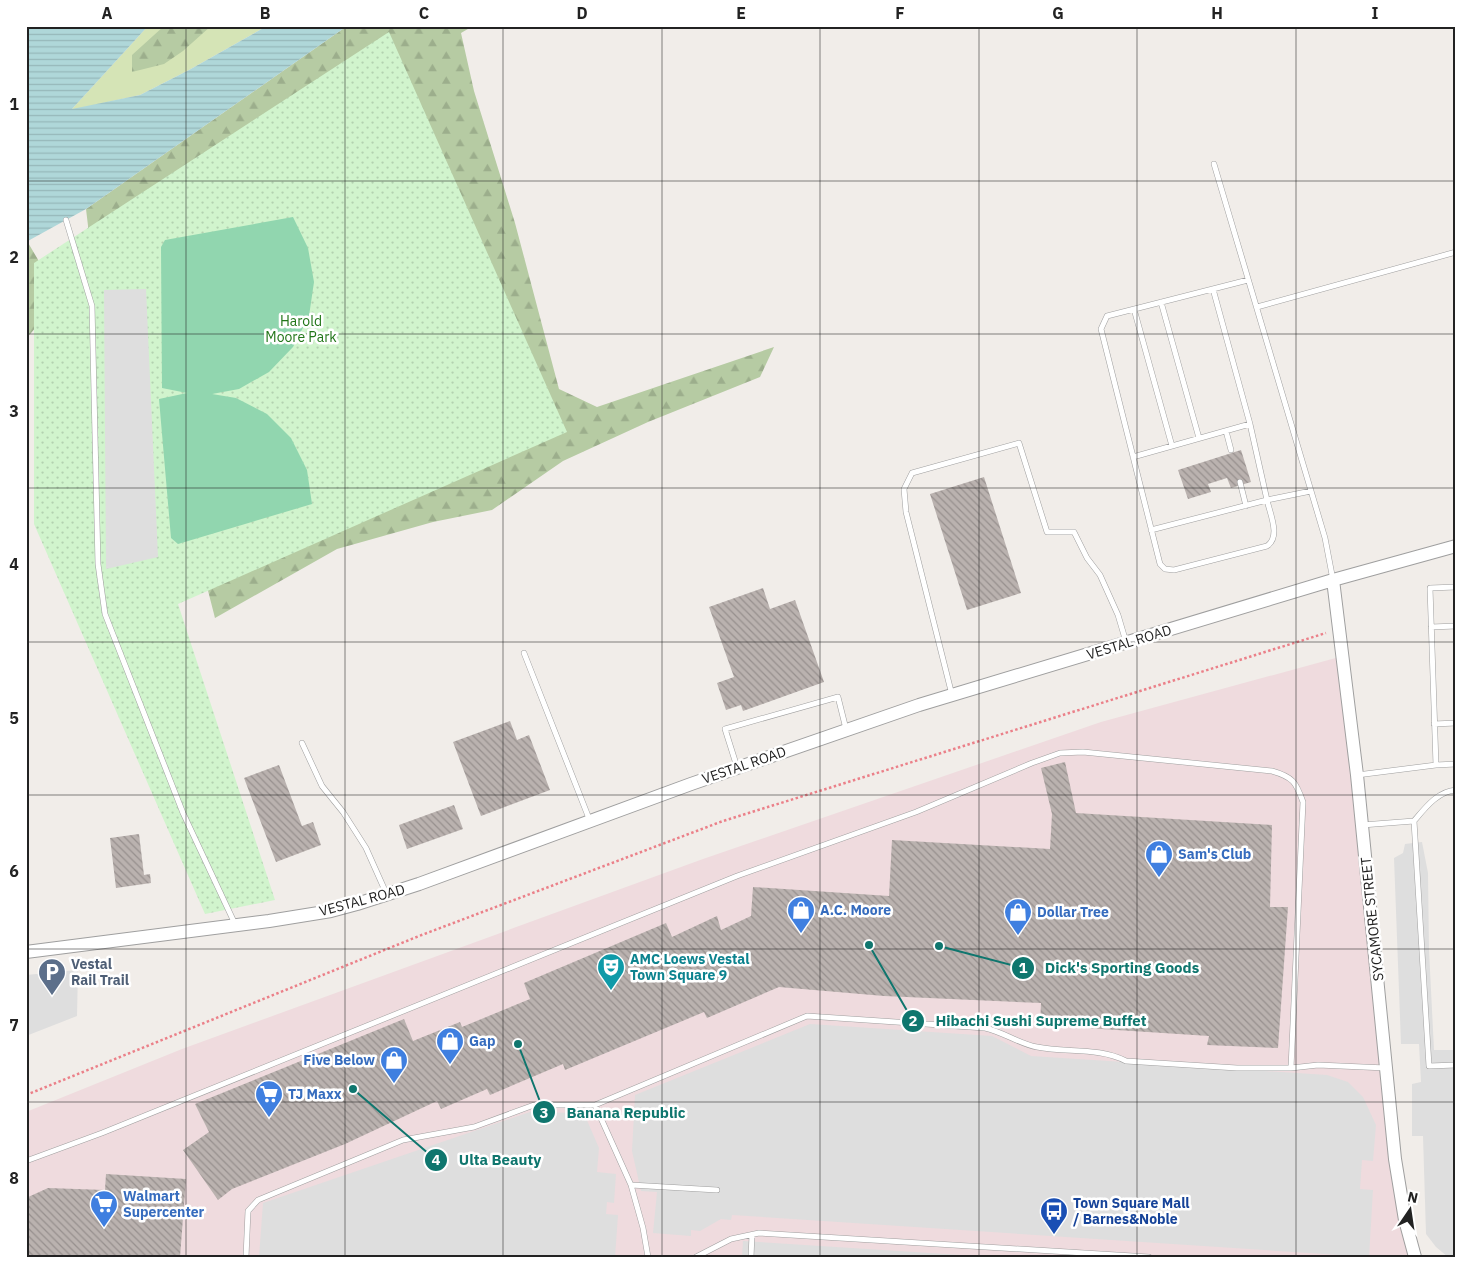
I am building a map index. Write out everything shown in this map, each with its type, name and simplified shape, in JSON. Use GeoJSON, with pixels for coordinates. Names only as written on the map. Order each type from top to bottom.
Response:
{"type":"FeatureCollection","features":[{"type":"Feature","properties":{"kind":"street","name":"VESTAL ROAD"},"geometry":{"type":"LineString","coordinates":[[26,952],[235,926],[330,911],[388,895],[738,767],[846,730],[1126,642],[1333,580],[1456,546]]}},
{"type":"Feature","properties":{"kind":"street","name":"SYCAMORE STREET"},"geometry":{"type":"LineString","coordinates":[[1333,580],[1357,774],[1395,1159],[1405,1220],[1415,1257]]}},
{"type":"Feature","properties":{"kind":"lane"},"geometry":{"type":"LineString","coordinates":[[1214,164],[1325,538],[1333,580]]}},
{"type":"Feature","properties":{"kind":"lane"},"geometry":{"type":"LineString","coordinates":[[66,220],[92,306],[98,564],[105,614],[183,813],[235,926]]}},
{"type":"Feature","properties":{"kind":"lane"},"geometry":{"type":"LineString","coordinates":[[1256,308],[1456,252]]}},
{"type":"Feature","properties":{"kind":"lane"},"geometry":{"type":"LineString","coordinates":[[1213,289],[1250,424],[1275,536],[1272,543],[1267,546],[1174,570],[1165,569],[1160,564],[1101,329],[1107,316],[1248,280]]}},
{"type":"Feature","properties":{"kind":"lane"},"geometry":{"type":"LineString","coordinates":[[1161,302],[1199,438]]}},
{"type":"Feature","properties":{"kind":"lane"},"geometry":{"type":"LineString","coordinates":[[1134,309],[1172,446]]}},
{"type":"Feature","properties":{"kind":"lane"},"geometry":{"type":"LineString","coordinates":[[1133,457],[1250,424]]}},
{"type":"Feature","properties":{"kind":"lane"},"geometry":{"type":"LineString","coordinates":[[1226,430],[1231,450]]}},
{"type":"Feature","properties":{"kind":"lane"},"geometry":{"type":"LineString","coordinates":[[952,696],[906,512],[904,489],[912,473],[1019,443],[1047,532],[1074,532],[1087,558],[1100,575],[1118,615],[1126,642]]}},
{"type":"Feature","properties":{"kind":"lane"},"geometry":{"type":"LineString","coordinates":[[1240,482],[1246,506]]}},
{"type":"Feature","properties":{"kind":"lane"},"geometry":{"type":"LineString","coordinates":[[1151,530],[1267,500],[1311,491]]}},
{"type":"Feature","properties":{"kind":"lane"},"geometry":{"type":"LineString","coordinates":[[1436,765],[1430,588],[1456,587]]}},
{"type":"Feature","properties":{"kind":"lane"},"geometry":{"type":"LineString","coordinates":[[1431,627],[1456,626]]}},
{"type":"Feature","properties":{"kind":"lane"},"geometry":{"type":"LineString","coordinates":[[524,653],[590,821]]}},
{"type":"Feature","properties":{"kind":"lane"},"geometry":{"type":"LineString","coordinates":[[738,767],[725,729],[838,697],[846,730]]}},
{"type":"Feature","properties":{"kind":"lane"},"geometry":{"type":"LineString","coordinates":[[1434,724],[1456,723]]}},
{"type":"Feature","properties":{"kind":"lane"},"geometry":{"type":"LineString","coordinates":[[302,743],[322,786],[343,812],[366,848],[388,895]]}},
{"type":"Feature","properties":{"kind":"lane"},"geometry":{"type":"LineString","coordinates":[[26,1160],[102,1133],[737,876],[916,812],[1060,753],[1083,752],[1272,771],[1287,776],[1298,785],[1303,802],[1291,1068]]}},
{"type":"Feature","properties":{"kind":"lane"},"geometry":{"type":"LineString","coordinates":[[1357,774],[1456,764]]}},
{"type":"Feature","properties":{"kind":"lane"},"geometry":{"type":"LineString","coordinates":[[1362,825],[1414,821],[1430,803],[1448,790],[1456,790]]}},
{"type":"Feature","properties":{"kind":"lane"},"geometry":{"type":"LineString","coordinates":[[1414,821],[1429,1066],[1456,1065]]}},
{"type":"Feature","properties":{"kind":"lane"},"geometry":{"type":"LineString","coordinates":[[246,1257],[248,1212],[258,1200],[403,1140],[474,1127],[534,1105],[595,1105],[807,1016],[985,1028],[1035,1047],[1113,1054],[1126,1061],[1237,1068],[1291,1068],[1318,1065],[1386,1068]]}},
{"type":"Feature","properties":{"kind":"lane"},"geometry":{"type":"LineString","coordinates":[[595,1105],[631,1186],[643,1228],[648,1257]]}},
{"type":"Feature","properties":{"kind":"lane"},"geometry":{"type":"LineString","coordinates":[[631,1186],[717,1190]]}},
{"type":"Feature","properties":{"kind":"lane"},"geometry":{"type":"LineString","coordinates":[[696,1257],[731,1239],[758,1233],[1149,1257]]}},
{"type":"Feature","properties":{"kind":"lane"},"geometry":{"type":"LineString","coordinates":[[751,1257],[752,1234]]}},
{"type":"Feature","properties":{"kind":"lane"},"geometry":{"type":"LineString","coordinates":[[1026,1249],[1026,1257]]}},
{"type":"Feature","properties":{"kind":"lane"},"geometry":{"type":"LineString","coordinates":[[705,1257],[712,1250]]}},
{"type":"Feature","properties":{"kind":"path"},"geometry":{"type":"LineString","coordinates":[[26,1095],[419,936],[723,821],[1326,633]]}},
{"type":"Feature","properties":{"kind":"shaded area"},"geometry":{"type":"Polygon","coordinates":[[[146,289],[158,557],[106,569],[104,290],[146,289]]]}},
{"type":"Feature","properties":{"kind":"shaded area"},"geometry":{"type":"Polygon","coordinates":[[[1343,656],[1385,1051],[1415,1257],[26,1257],[26,1112],[182,1049],[703,859],[1101,722],[1343,656]]]}},
{"type":"Feature","properties":{"kind":"shaded area"},"geometry":{"type":"Polygon","coordinates":[[[1422,842],[1428,873],[1429,950],[1434,1050],[1456,1050],[1456,1257],[1448,1257],[1436,1247],[1426,1234],[1423,1136],[1412,1136],[1412,1084],[1421,1082],[1419,1044],[1401,1044],[1394,858],[1403,853],[1405,844],[1422,842]]]}},
{"type":"Feature","properties":{"kind":"shaded area","name":"Vestal Rail Trail"},"geometry":{"type":"Polygon","coordinates":[[[78,970],[77,1016],[26,1036],[26,975],[78,970]]]}},
{"type":"Feature","properties":{"kind":"shaded area"},"geometry":{"type":"Polygon","coordinates":[[[810,1024],[992,1036],[1031,1056],[1327,1075],[1348,1082],[1363,1097],[1376,1125],[1373,1161],[1362,1160],[1360,1189],[1373,1190],[1369,1257],[732,1215],[731,1220],[721,1219],[700,1231],[691,1230],[691,1236],[653,1233],[657,1192],[641,1191],[632,1151],[635,1095],[810,1024]]]}},
{"type":"Feature","properties":{"kind":"shaded area"},"geometry":{"type":"Polygon","coordinates":[[[530,1112],[578,1113],[586,1118],[599,1148],[597,1172],[616,1174],[614,1203],[607,1202],[606,1214],[618,1215],[615,1257],[259,1257],[263,1203],[530,1112]]]}},
{"type":"Feature","properties":{"kind":"shaded area"},"geometry":{"type":"Polygon","coordinates":[[[743,1241],[992,1257],[742,1257],[743,1241]]]}},
{"type":"Feature","properties":{"kind":"green space"},"geometry":{"type":"Polygon","coordinates":[[[148,26],[267,26],[140,95],[71,110],[148,26]]]}},
{"type":"Feature","properties":{"kind":"green space"},"geometry":{"type":"Polygon","coordinates":[[[164,26],[211,26],[183,51],[164,64],[132,72],[132,55],[164,26]]]}},
{"type":"Feature","properties":{"kind":"green space","name":"Harold Moore Park"},"geometry":{"type":"Polygon","coordinates":[[[347,26],[473,26],[461,33],[474,91],[515,223],[559,389],[597,407],[774,347],[760,377],[648,422],[563,461],[492,510],[433,522],[337,549],[215,618],[205,579],[89,234],[86,209],[347,26]]]}},
{"type":"Feature","properties":{"kind":"green space","name":"Harold Moore Park"},"geometry":{"type":"Polygon","coordinates":[[[389,32],[567,432],[178,604],[275,900],[205,914],[34,524],[34,263],[389,32]]]}},
{"type":"Feature","properties":{"kind":"green space"},"geometry":{"type":"Polygon","coordinates":[[[293,217],[308,248],[314,282],[309,316],[293,347],[269,372],[239,389],[212,394],[236,398],[267,414],[291,438],[307,470],[312,504],[178,544],[171,538],[159,399],[187,393],[162,388],[161,247],[165,240],[293,217]]]}},
{"type":"Feature","properties":{"kind":"green space"},"geometry":{"type":"Polygon","coordinates":[[[27,241],[53,285],[52,308],[26,339],[27,241]]]}},
{"type":"Feature","properties":{"kind":"water"},"geometry":{"type":"Polygon","coordinates":[[[26,26],[148,26],[72,109],[140,95],[267,26],[347,26],[86,209],[26,242],[26,26]]]}},
{"type":"Feature","properties":{"kind":"building"},"geometry":{"type":"Polygon","coordinates":[[[1241,450],[1251,482],[1231,488],[1227,478],[1208,484],[1211,492],[1188,499],[1178,470],[1241,450]]]}},
{"type":"Feature","properties":{"kind":"building"},"geometry":{"type":"Polygon","coordinates":[[[984,477],[1021,593],[967,610],[930,494],[984,477]]]}},
{"type":"Feature","properties":{"kind":"building"},"geometry":{"type":"Polygon","coordinates":[[[763,588],[770,609],[795,600],[824,682],[743,711],[741,705],[726,710],[717,683],[734,677],[709,607],[763,588]]]}},
{"type":"Feature","properties":{"kind":"building"},"geometry":{"type":"Polygon","coordinates":[[[510,721],[517,740],[529,735],[550,790],[481,816],[453,742],[510,721]]]}},
{"type":"Feature","properties":{"kind":"building"},"geometry":{"type":"Polygon","coordinates":[[[1065,762],[1076,813],[1272,825],[1270,907],[1288,907],[1278,1048],[1207,1045],[1209,1036],[1040,1025],[1041,1003],[884,996],[779,987],[707,1018],[704,1012],[565,1070],[563,1064],[490,1095],[487,1089],[441,1109],[437,1101],[345,1144],[232,1189],[218,1200],[183,1150],[209,1132],[195,1104],[404,1019],[413,1041],[460,1022],[462,1027],[530,999],[524,983],[666,923],[672,937],[717,916],[721,930],[751,916],[753,887],[889,896],[892,840],[1050,849],[1052,814],[1041,768],[1065,762]]]}},
{"type":"Feature","properties":{"kind":"building"},"geometry":{"type":"Polygon","coordinates":[[[279,765],[302,826],[313,822],[321,845],[276,862],[244,778],[279,765]]]}},
{"type":"Feature","properties":{"kind":"building"},"geometry":{"type":"Polygon","coordinates":[[[454,805],[463,829],[407,849],[399,825],[454,805]]]}},
{"type":"Feature","properties":{"kind":"building"},"geometry":{"type":"Polygon","coordinates":[[[139,834],[144,875],[150,874],[151,883],[116,888],[110,838],[139,834]]]}},
{"type":"Feature","properties":{"kind":"building","name":"Walmart Supercenter"},"geometry":{"type":"Polygon","coordinates":[[[106,1174],[186,1179],[180,1257],[26,1257],[26,1198],[48,1188],[105,1190],[106,1174]]]}},
{"type":"Feature","properties":{"kind":"place","name":"Sam's Club"},"geometry":{"type":"Point","coordinates":[1159,878]}},
{"type":"Feature","properties":{"kind":"place","name":"A.C. Moore"},"geometry":{"type":"Point","coordinates":[801,934]}},
{"type":"Feature","properties":{"kind":"place","name":"Dollar Tree"},"geometry":{"type":"Point","coordinates":[1018,936]}},
{"type":"Feature","properties":{"kind":"place","name":"Hibachi Sushi Supreme Buffet"},"geometry":{"type":"Point","coordinates":[869,945]}},
{"type":"Feature","properties":{"kind":"place","name":"Dick's Sporting Goods"},"geometry":{"type":"Point","coordinates":[939,946]}},
{"type":"Feature","properties":{"kind":"place","name":"AMC Loews Vestal Town Square 9"},"geometry":{"type":"Point","coordinates":[611,991]}},
{"type":"Feature","properties":{"kind":"place","name":"Vestal Rail Trail"},"geometry":{"type":"Point","coordinates":[52,996]}},
{"type":"Feature","properties":{"kind":"place","name":"Banana Republic"},"geometry":{"type":"Point","coordinates":[518,1044]}},
{"type":"Feature","properties":{"kind":"place","name":"Gap"},"geometry":{"type":"Point","coordinates":[450,1065]}},
{"type":"Feature","properties":{"kind":"place","name":"Five Below"},"geometry":{"type":"Point","coordinates":[394,1084]}},
{"type":"Feature","properties":{"kind":"place","name":"Ulta Beauty"},"geometry":{"type":"Point","coordinates":[353,1089]}},
{"type":"Feature","properties":{"kind":"place","name":"TJ Maxx"},"geometry":{"type":"Point","coordinates":[269,1118]}},
{"type":"Feature","properties":{"kind":"place","name":"Walmart Supercenter"},"geometry":{"type":"Point","coordinates":[104,1228]}},
{"type":"Feature","properties":{"kind":"place","name":"Town Square Mall / Barnes&Noble"},"geometry":{"type":"Point","coordinates":[1054,1235]}}]}
